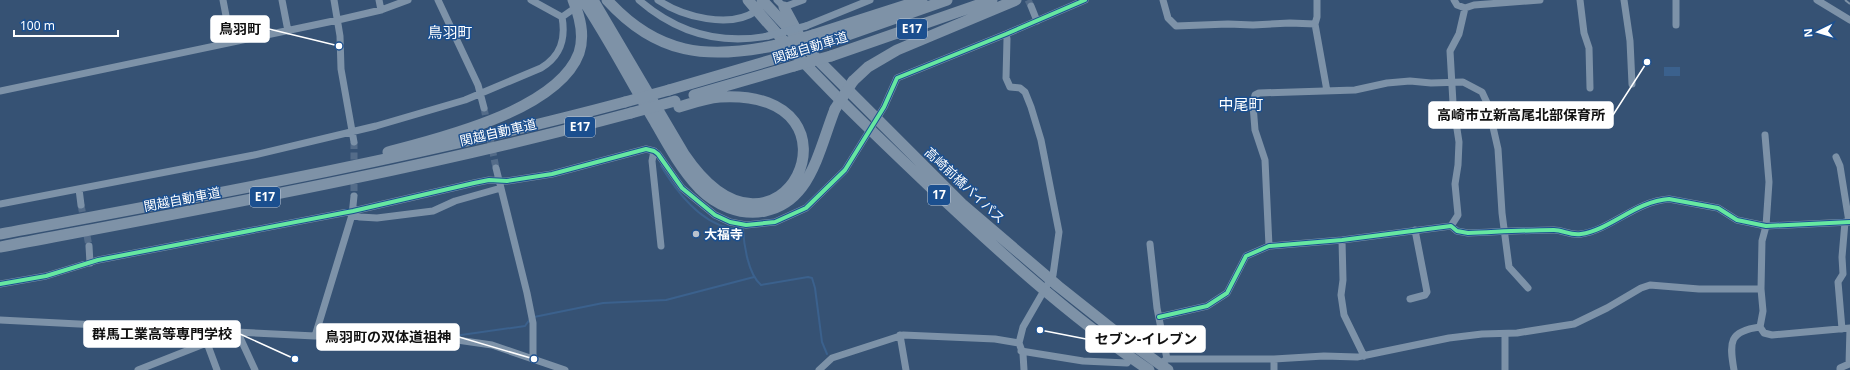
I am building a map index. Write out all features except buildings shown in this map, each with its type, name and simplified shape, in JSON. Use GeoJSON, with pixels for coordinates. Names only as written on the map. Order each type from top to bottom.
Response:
{"type":"FeatureCollection","features":[{"type":"Feature","properties":{"kind":"highway"},"geometry":{"type":"LineString","coordinates":[[583,0],[680,163],[700,188],[714,200],[730,208],[744,212],[759,212],[779,206],[792,198],[807,179],[835,109],[853,81],[868,66],[897,50],[1016,0]]}},
{"type":"Feature","properties":{"kind":"highway"},"geometry":{"type":"LineString","coordinates":[[593,0],[684,154],[695,171],[712,187],[737,201],[764,203],[783,193],[797,178],[803,163],[803,142],[798,127],[784,111],[765,102],[743,98],[720,97],[677,104]]}},
{"type":"Feature","properties":{"kind":"highway"},"geometry":{"type":"LineString","coordinates":[[607,0],[621,15],[654,38],[688,50],[726,53],[750,51],[777,45],[810,30],[922,0]]}},
{"type":"Feature","properties":{"kind":"highway","name":"高崎前橋バイパス"},"geometry":{"type":"LineString","coordinates":[[748,0],[870,131],[1001,253],[1077,317],[1149,370]]}},
{"type":"Feature","properties":{"kind":"highway","name":"高崎前橋バイパス"},"geometry":{"type":"LineString","coordinates":[[762,0],[814,56],[962,204],[1051,280],[1121,336],[1165,365]]}},
{"type":"Feature","properties":{"kind":"highway","name":"関越自動車道"},"geometry":{"type":"LineString","coordinates":[[0,234],[262,185],[465,142],[625,102],[785,56],[947,0]]}},
{"type":"Feature","properties":{"kind":"highway","name":"関越自動車道"},"geometry":{"type":"LineString","coordinates":[[0,247],[271,196],[633,116],[677,104],[794,66],[831,56],[992,0]]}},
{"type":"Feature","properties":{"kind":"highway"},"geometry":{"type":"LineString","coordinates":[[781,4],[792,25],[812,51],[814,56]]}},
{"type":"Feature","properties":{"kind":"highway"},"geometry":{"type":"LineString","coordinates":[[262,185],[471,129],[508,113],[537,98],[563,78],[579,53],[582,28],[573,5]]}},
{"type":"Feature","properties":{"kind":"street"},"geometry":{"type":"LineString","coordinates":[[223,0],[232,42]]}},
{"type":"Feature","properties":{"kind":"street"},"geometry":{"type":"LineString","coordinates":[[282,0],[288,31]]}},
{"type":"Feature","properties":{"kind":"street"},"geometry":{"type":"LineString","coordinates":[[334,0],[338,20],[341,69],[354,142]]}},
{"type":"Feature","properties":{"kind":"street"},"geometry":{"type":"LineString","coordinates":[[379,0],[381,10]]}},
{"type":"Feature","properties":{"kind":"street"},"geometry":{"type":"LineString","coordinates":[[0,91],[338,20],[381,10],[408,0]]}},
{"type":"Feature","properties":{"kind":"street"},"geometry":{"type":"LineString","coordinates":[[438,0],[481,94],[484,108]]}},
{"type":"Feature","properties":{"kind":"street"},"geometry":{"type":"LineString","coordinates":[[530,0],[562,17]]}},
{"type":"Feature","properties":{"kind":"street"},"geometry":{"type":"LineString","coordinates":[[639,0],[659,14],[686,29],[715,38],[735,40],[810,30],[870,0]]}},
{"type":"Feature","properties":{"kind":"street"},"geometry":{"type":"LineString","coordinates":[[658,0],[667,6],[689,15],[708,19],[736,17],[756,10]]}},
{"type":"Feature","properties":{"kind":"street"},"geometry":{"type":"LineString","coordinates":[[781,4],[803,0]]}},
{"type":"Feature","properties":{"kind":"street"},"geometry":{"type":"LineString","coordinates":[[352,213],[360,217],[377,218],[433,211],[454,201],[507,181],[552,174],[641,150],[654,151],[682,188],[707,209],[730,222],[746,225],[762,224],[798,213],[816,200],[849,166],[877,119],[897,78],[1085,0]]}},
{"type":"Feature","properties":{"kind":"street"},"geometry":{"type":"LineString","coordinates":[[1163,0],[1168,18],[1176,26],[1290,23],[1316,24]]}},
{"type":"Feature","properties":{"kind":"street"},"geometry":{"type":"LineString","coordinates":[[1317,0],[1316,24],[1327,91]]}},
{"type":"Feature","properties":{"kind":"street"},"geometry":{"type":"LineString","coordinates":[[1454,0],[1457,5],[1465,8],[1474,5],[1540,0]]}},
{"type":"Feature","properties":{"kind":"street"},"geometry":{"type":"LineString","coordinates":[[1580,0],[1584,33],[1589,48],[1590,88]]}},
{"type":"Feature","properties":{"kind":"street"},"geometry":{"type":"LineString","coordinates":[[1624,0],[1630,41],[1632,84]]}},
{"type":"Feature","properties":{"kind":"street"},"geometry":{"type":"LineString","coordinates":[[1676,0],[1676,25]]}},
{"type":"Feature","properties":{"kind":"street"},"geometry":{"type":"LineString","coordinates":[[1817,0],[1850,20]]}},
{"type":"Feature","properties":{"kind":"street"},"geometry":{"type":"LineString","coordinates":[[0,204],[254,155],[419,114],[481,94],[541,68],[552,60],[563,42],[562,17],[573,5]]}},
{"type":"Feature","properties":{"kind":"street"},"geometry":{"type":"LineString","coordinates":[[659,14],[667,6]]}},
{"type":"Feature","properties":{"kind":"street"},"geometry":{"type":"LineString","coordinates":[[1031,6],[1037,20]]}},
{"type":"Feature","properties":{"kind":"street"},"geometry":{"type":"LineString","coordinates":[[1451,226],[1458,215],[1455,184],[1459,142],[1453,99],[1450,48],[1458,34],[1465,8]]}},
{"type":"Feature","properties":{"kind":"street"},"geometry":{"type":"LineString","coordinates":[[1006,34],[1006,81],[1010,87],[1020,88],[1025,92],[1029,101],[1041,140],[1056,212],[1059,236],[1051,280],[1023,327],[1019,343],[1024,370]]}},
{"type":"Feature","properties":{"kind":"street"},"geometry":{"type":"LineString","coordinates":[[1269,246],[1265,160],[1256,136],[1254,98],[1259,93],[1355,90],[1396,81],[1466,83],[1482,92],[1485,97],[1498,149],[1504,231],[1509,267],[1528,288]]}},
{"type":"Feature","properties":{"kind":"street"},"geometry":{"type":"LineString","coordinates":[[1765,135],[1769,182],[1766,226],[1762,241],[1761,289],[1763,311],[1760,326],[1767,335],[1850,328],[1849,364],[1840,368],[1840,370]]}},
{"type":"Feature","properties":{"kind":"street"},"geometry":{"type":"LineString","coordinates":[[654,151],[652,161],[661,246]]}},
{"type":"Feature","properties":{"kind":"street"},"geometry":{"type":"LineString","coordinates":[[1836,158],[1840,166],[1848,222],[1842,257],[1843,274],[1838,282],[1842,329]]}},
{"type":"Feature","properties":{"kind":"street"},"geometry":{"type":"LineString","coordinates":[[496,168],[533,323],[533,358]]}},
{"type":"Feature","properties":{"kind":"street"},"geometry":{"type":"LineString","coordinates":[[0,284],[42,277],[90,263],[352,213],[451,187],[489,180],[500,184]]}},
{"type":"Feature","properties":{"kind":"street"},"geometry":{"type":"LineString","coordinates":[[78,189],[81,205]]}},
{"type":"Feature","properties":{"kind":"street"},"geometry":{"type":"LineString","coordinates":[[315,336],[352,213],[354,196]]}},
{"type":"Feature","properties":{"kind":"street"},"geometry":{"type":"LineString","coordinates":[[1159,316],[1207,306],[1227,293],[1246,256],[1269,246],[1342,240],[1451,226],[1458,231],[1468,233],[1557,230],[1571,235],[1581,234],[1592,231],[1640,207],[1660,199],[1669,199],[1718,208],[1737,220],[1766,226],[1848,222]]}},
{"type":"Feature","properties":{"kind":"street"},"geometry":{"type":"LineString","coordinates":[[1410,299],[1425,295],[1427,292],[1415,230]]}},
{"type":"Feature","properties":{"kind":"street"},"geometry":{"type":"LineString","coordinates":[[1342,240],[1343,280],[1341,295],[1344,315],[1364,356]]}},
{"type":"Feature","properties":{"kind":"street"},"geometry":{"type":"LineString","coordinates":[[1150,244],[1165,365],[1364,356],[1375,352],[1449,338],[1482,334],[1505,334],[1574,324],[1608,308],[1641,288],[1650,285],[1700,289],[1761,289]]}},
{"type":"Feature","properties":{"kind":"street"},"geometry":{"type":"LineString","coordinates":[[89,246],[90,263]]}},
{"type":"Feature","properties":{"kind":"street"},"geometry":{"type":"LineString","coordinates":[[0,320],[315,336],[365,335],[458,340],[492,345],[565,370]]}},
{"type":"Feature","properties":{"kind":"street"},"geometry":{"type":"LineString","coordinates":[[1734,370],[1731,355],[1733,338],[1742,330],[1760,326]]}},
{"type":"Feature","properties":{"kind":"street"},"geometry":{"type":"LineString","coordinates":[[138,370],[237,332]]}},
{"type":"Feature","properties":{"kind":"street"},"geometry":{"type":"LineString","coordinates":[[237,332],[255,370]]}},
{"type":"Feature","properties":{"kind":"street"},"geometry":{"type":"LineString","coordinates":[[1505,334],[1505,370]]}},
{"type":"Feature","properties":{"kind":"street"},"geometry":{"type":"LineString","coordinates":[[821,369],[832,358],[900,335],[995,339],[1019,343]]}},
{"type":"Feature","properties":{"kind":"street"},"geometry":{"type":"LineString","coordinates":[[900,335],[906,370]]}},
{"type":"Feature","properties":{"kind":"street"},"geometry":{"type":"LineString","coordinates":[[207,343],[217,370]]}},
{"type":"Feature","properties":{"kind":"street"},"geometry":{"type":"LineString","coordinates":[[1021,351],[1090,361],[1127,364],[1131,358]]}},
{"type":"Feature","properties":{"kind":"street"},"geometry":{"type":"LineString","coordinates":[[1274,359],[1274,370]]}},
{"type":"Feature","properties":{"kind":"water"},"geometry":{"type":"Polygon","coordinates":[[[1664,67],[1680,67],[1680,76],[1664,76],[1664,67]]]}},
{"type":"Feature","properties":{"kind":"waterway"},"geometry":{"type":"LineString","coordinates":[[661,166],[676,188],[695,209],[717,224],[730,228],[743,229],[744,243],[750,267],[761,285],[808,277],[812,278],[815,288],[822,342],[827,354]]}},
{"type":"Feature","properties":{"kind":"waterway"},"geometry":{"type":"LineString","coordinates":[[534,317],[603,303],[666,300],[754,277]]}},
{"type":"Feature","properties":{"kind":"waterway"},"geometry":{"type":"LineString","coordinates":[[454,336],[525,326],[530,319]]}},
{"type":"Feature","properties":{"kind":"tunnel"},"geometry":{"type":"LineString","coordinates":[[1028,0],[1031,6]]}},
{"type":"Feature","properties":{"kind":"tunnel"},"geometry":{"type":"LineString","coordinates":[[484,108],[496,168]]}},
{"type":"Feature","properties":{"kind":"tunnel"},"geometry":{"type":"LineString","coordinates":[[354,142],[354,196]]}},
{"type":"Feature","properties":{"kind":"tunnel"},"geometry":{"type":"LineString","coordinates":[[81,205],[89,246]]}},
{"type":"Feature","properties":{"kind":"railway"},"geometry":{"type":"LineString","coordinates":[[1845,0],[1850,4]]}},
{"type":"Feature","properties":{"kind":"cycle path"},"geometry":{"type":"LineString","coordinates":[[0,284],[46,276],[98,260],[353,211],[489,180],[507,181],[552,174],[646,149],[654,151],[658,154],[682,188],[715,215],[730,222],[746,225],[775,222],[806,208],[845,170],[884,107],[897,78],[1085,0]]}},
{"type":"Feature","properties":{"kind":"cycle path"},"geometry":{"type":"LineString","coordinates":[[1159,317],[1207,306],[1227,293],[1246,256],[1269,246],[1342,240],[1451,226],[1457,231],[1468,233],[1554,230],[1581,234],[1602,227],[1645,205],[1669,199],[1718,208],[1737,220],[1766,226],[1850,222]]}},
{"type":"Feature","properties":{"kind":"place","name":"鳥羽町"},"geometry":{"type":"Point","coordinates":[339,46]}},
{"type":"Feature","properties":{"kind":"place","name":"高崎市立新高尾北部保育所"},"geometry":{"type":"Point","coordinates":[1647,62]}},
{"type":"Feature","properties":{"kind":"place","name":"大福寺"},"geometry":{"type":"Point","coordinates":[696,234]}},
{"type":"Feature","properties":{"kind":"place","name":"セブン-イレブン"},"geometry":{"type":"Point","coordinates":[1040,330]}},
{"type":"Feature","properties":{"kind":"place","name":"群馬工業高等専門学校"},"geometry":{"type":"Point","coordinates":[295,359]}},
{"type":"Feature","properties":{"kind":"place","name":"鳥羽町の双体道祖神"},"geometry":{"type":"Point","coordinates":[534,359]}},
{"type":"Feature","properties":{"kind":"district","name":"鳥羽町"},"geometry":{"type":"Point","coordinates":[450,33]}},
{"type":"Feature","properties":{"kind":"district","name":"中尾町"},"geometry":{"type":"Point","coordinates":[1241,105]}}]}
